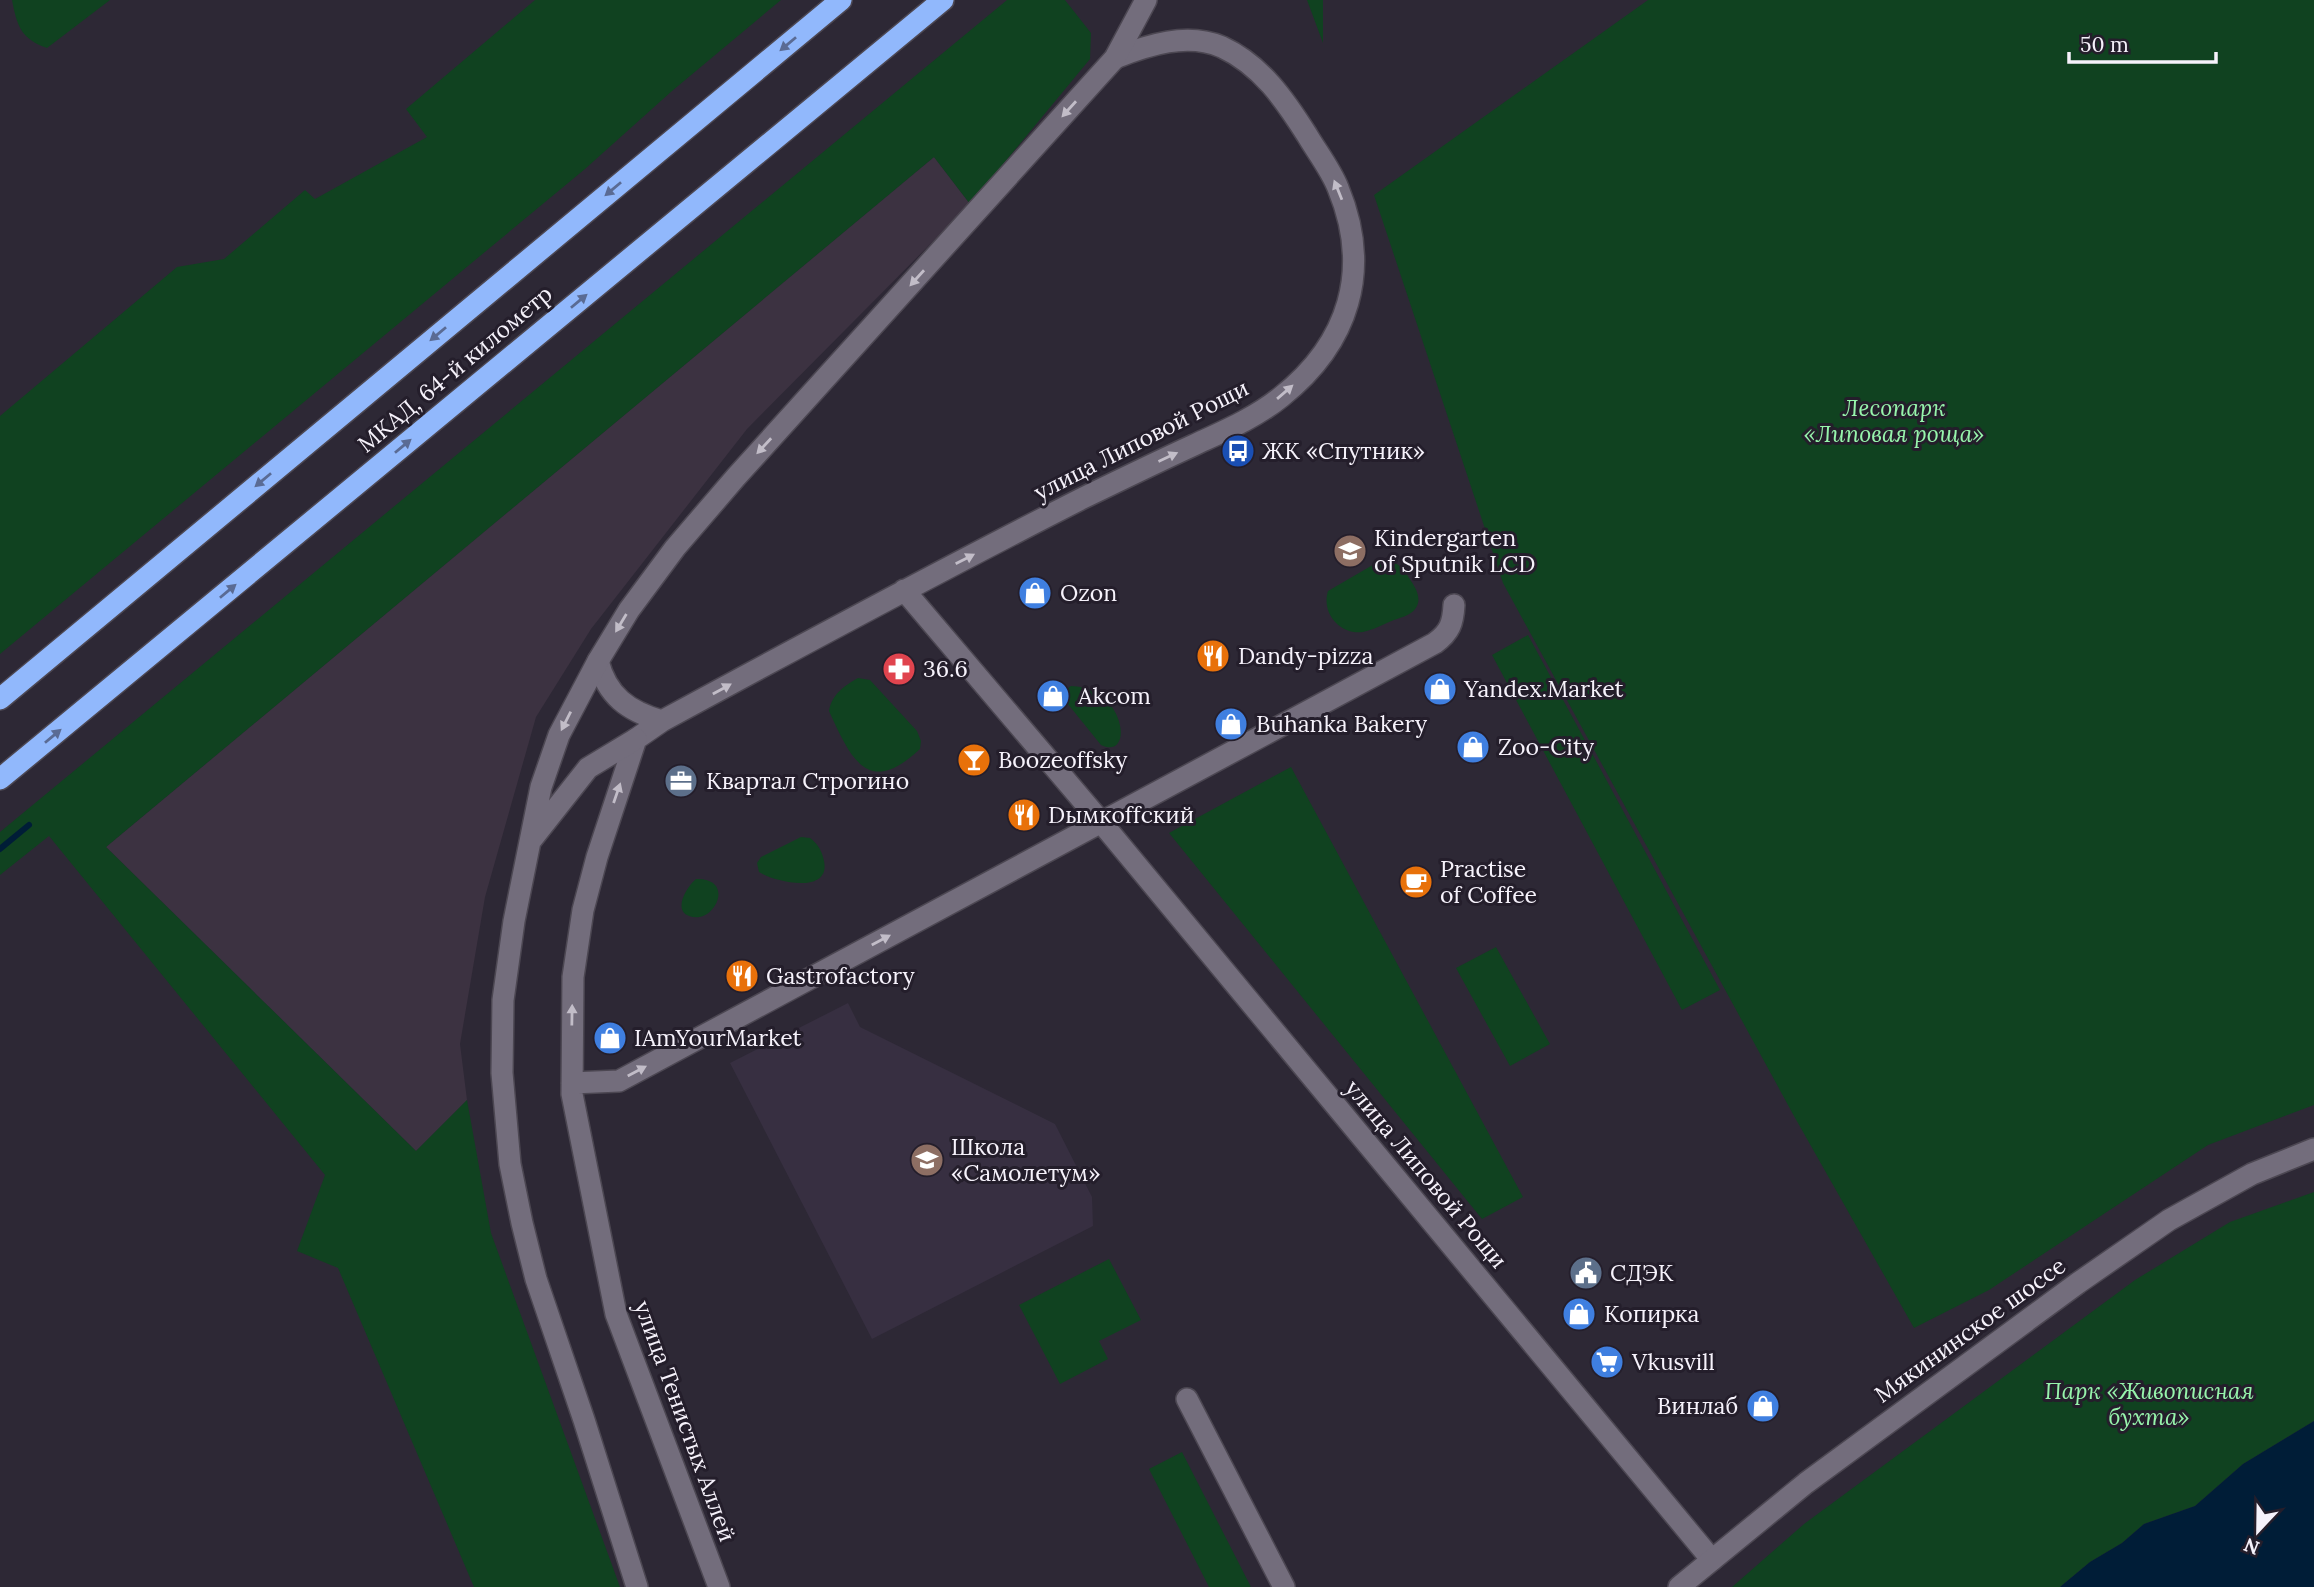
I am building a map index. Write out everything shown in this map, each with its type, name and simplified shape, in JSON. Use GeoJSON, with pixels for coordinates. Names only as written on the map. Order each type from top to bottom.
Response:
{"type":"FeatureCollection","features":[{"type":"Feature","properties":{"kind":"highway","name":"МКАД, 64-й километр"},"geometry":{"type":"LineString","coordinates":[[0,699],[841,0]]}},
{"type":"Feature","properties":{"kind":"highway","name":"МКАД, 64-й километр"},"geometry":{"type":"LineString","coordinates":[[0,779],[943,0]]}},
{"type":"Feature","properties":{"kind":"street"},"geometry":{"type":"LineString","coordinates":[[1143,7],[1141,23],[1149,35],[1160,43]]}},
{"type":"Feature","properties":{"kind":"street"},"geometry":{"type":"LineString","coordinates":[[637,1587],[536,1279],[510,1164],[502,1073],[503,1000],[514,921],[541,787],[559,735],[598,661],[644,590],[736,477],[1115,58],[1143,7]]}},
{"type":"Feature","properties":{"kind":"street","name":"улица Липовой Рощи"},"geometry":{"type":"LineString","coordinates":[[531,841],[589,768],[662,722],[904,590],[1105,487],[1248,420],[1281,397],[1330,346],[1348,307],[1354,267],[1350,226],[1338,187],[1291,109],[1255,67],[1220,46],[1186,40],[1151,44],[1115,58]]}},
{"type":"Feature","properties":{"kind":"street","name":"улица Липовой Рощи"},"geometry":{"type":"LineString","coordinates":[[904,590],[1101,822],[1712,1560]]}},
{"type":"Feature","properties":{"kind":"street"},"geometry":{"type":"LineString","coordinates":[[572,1083],[619,1081],[1435,643],[1447,634],[1453,622],[1454,605]]}},
{"type":"Feature","properties":{"kind":"street"},"geometry":{"type":"LineString","coordinates":[[598,661],[602,677],[612,693],[626,706],[662,722]]}},
{"type":"Feature","properties":{"kind":"street","name":"улица Тенистых Аллей"},"geometry":{"type":"LineString","coordinates":[[636,739],[604,835],[583,910],[573,977],[572,1083],[616,1314],[719,1587]]}},
{"type":"Feature","properties":{"kind":"street","name":"Мякининское шоссе"},"geometry":{"type":"LineString","coordinates":[[1679,1587],[1806,1483],[2078,1283],[2158,1228],[2252,1174],[2314,1149]]}},
{"type":"Feature","properties":{"kind":"street"},"geometry":{"type":"LineString","coordinates":[[1187,1399],[1284,1587]]}},
{"type":"Feature","properties":{"kind":"shaded area"},"geometry":{"type":"Polygon","coordinates":[[[934,157],[970,204],[747,429],[591,629],[536,717],[485,897],[460,1044],[467,1100],[416,1151],[106,847],[934,157]]]}},
{"type":"Feature","properties":{"kind":"shaded area","name":"Школа «Самолетум»"},"geometry":{"type":"Polygon","coordinates":[[[848,1003],[860,1027],[1055,1124],[1092,1197],[1093,1226],[872,1339],[730,1063],[848,1003]]]}},
{"type":"Feature","properties":{"kind":"green space"},"geometry":{"type":"Polygon","coordinates":[[[12,0],[110,0],[47,48],[26,36],[16,17],[12,0]]]}},
{"type":"Feature","properties":{"kind":"green space"},"geometry":{"type":"Polygon","coordinates":[[[535,0],[781,0],[672,91],[585,169],[0,654],[0,416],[177,267],[224,259],[305,190],[315,199],[427,137],[406,109],[535,0]]]}},
{"type":"Feature","properties":{"kind":"green space"},"geometry":{"type":"Polygon","coordinates":[[[1007,0],[1065,0],[1091,33],[1090,59],[970,204],[934,157],[106,847],[416,1151],[467,1100],[491,1233],[620,1587],[474,1587],[338,1268],[297,1251],[325,1175],[49,836],[0,875],[0,832],[1007,0]]]}},
{"type":"Feature","properties":{"kind":"green space"},"geometry":{"type":"Polygon","coordinates":[[[1307,0],[1323,0],[1323,43],[1307,0]]]}},
{"type":"Feature","properties":{"kind":"green space","name":"Лесопарк «Липовая роща»"},"geometry":{"type":"Polygon","coordinates":[[[1648,0],[2314,0],[2314,1105],[2208,1145],[1989,1290],[1914,1328],[1794,1116],[1503,583],[1374,195],[1648,0]]]}},
{"type":"Feature","properties":{"kind":"green space"},"geometry":{"type":"Polygon","coordinates":[[[1383,559],[1396,564],[1408,576],[1418,596],[1415,609],[1407,615],[1363,632],[1347,630],[1340,626],[1334,621],[1327,607],[1328,591],[1383,559]]]}},
{"type":"Feature","properties":{"kind":"green space"},"geometry":{"type":"Polygon","coordinates":[[[1528,635],[1720,990],[1682,1010],[1492,655],[1528,635]]]}},
{"type":"Feature","properties":{"kind":"green space"},"geometry":{"type":"Polygon","coordinates":[[[858,678],[870,680],[917,731],[921,741],[920,749],[902,763],[887,770],[874,771],[863,766],[854,757],[829,711],[839,691],[858,678]]]}},
{"type":"Feature","properties":{"kind":"green space"},"geometry":{"type":"Polygon","coordinates":[[[1071,686],[1090,690],[1104,698],[1114,710],[1121,734],[1118,743],[1111,747],[1101,745],[1063,698],[1064,691],[1071,686]]]}},
{"type":"Feature","properties":{"kind":"green space"},"geometry":{"type":"Polygon","coordinates":[[[1291,767],[1523,1197],[1482,1219],[1169,833],[1291,767]]]}},
{"type":"Feature","properties":{"kind":"green space"},"geometry":{"type":"Polygon","coordinates":[[[801,837],[810,838],[821,851],[824,872],[819,878],[810,882],[788,882],[759,872],[757,863],[761,857],[801,837]]]}},
{"type":"Feature","properties":{"kind":"green space"},"geometry":{"type":"Polygon","coordinates":[[[696,879],[716,886],[718,893],[713,908],[698,917],[689,916],[682,909],[683,898],[696,879]]]}},
{"type":"Feature","properties":{"kind":"green space"},"geometry":{"type":"Polygon","coordinates":[[[1496,947],[1550,1044],[1510,1066],[1456,968],[1496,947]]]}},
{"type":"Feature","properties":{"kind":"green space","name":"Парк «Живописная бухта»"},"geometry":{"type":"Polygon","coordinates":[[[2314,1192],[2314,1421],[2243,1464],[2195,1506],[2144,1524],[2060,1587],[1732,1587],[1804,1524],[2135,1280],[2230,1222],[2314,1192]]]}},
{"type":"Feature","properties":{"kind":"green space"},"geometry":{"type":"Polygon","coordinates":[[[1109,1259],[1141,1320],[1099,1341],[1108,1359],[1060,1384],[1019,1305],[1109,1259]]]}},
{"type":"Feature","properties":{"kind":"green space"},"geometry":{"type":"Polygon","coordinates":[[[1182,1452],[1251,1587],[1209,1587],[1149,1469],[1182,1452]]]}},
{"type":"Feature","properties":{"kind":"water"},"geometry":{"type":"Polygon","coordinates":[[[2314,1421],[2314,1587],[2060,1587],[2144,1524],[2195,1506],[2243,1464],[2314,1421]]]}},
{"type":"Feature","properties":{"kind":"waterway"},"geometry":{"type":"LineString","coordinates":[[0,849],[29,825]]}},
{"type":"Feature","properties":{"kind":"place","name":"ЖК «Спутник»"},"geometry":{"type":"Point","coordinates":[1238,451]}},
{"type":"Feature","properties":{"kind":"place","name":"Kindergarten of Sputnik LCD"},"geometry":{"type":"Point","coordinates":[1350,551]}},
{"type":"Feature","properties":{"kind":"place","name":"Ozon"},"geometry":{"type":"Point","coordinates":[1035,593]}},
{"type":"Feature","properties":{"kind":"place","name":"Dandy-pizza"},"geometry":{"type":"Point","coordinates":[1213,656]}},
{"type":"Feature","properties":{"kind":"place","name":"36.6"},"geometry":{"type":"Point","coordinates":[899,669]}},
{"type":"Feature","properties":{"kind":"place","name":"Yandex.Market"},"geometry":{"type":"Point","coordinates":[1440,689]}},
{"type":"Feature","properties":{"kind":"place","name":"Akcom"},"geometry":{"type":"Point","coordinates":[1053,696]}},
{"type":"Feature","properties":{"kind":"place","name":"Buhanka Bakery"},"geometry":{"type":"Point","coordinates":[1231,724]}},
{"type":"Feature","properties":{"kind":"place","name":"Zoo-City"},"geometry":{"type":"Point","coordinates":[1473,747]}},
{"type":"Feature","properties":{"kind":"place","name":"Boozeoffsky"},"geometry":{"type":"Point","coordinates":[974,760]}},
{"type":"Feature","properties":{"kind":"place","name":"Квартал Строгино"},"geometry":{"type":"Point","coordinates":[681,781]}},
{"type":"Feature","properties":{"kind":"place","name":"Dымкoffский"},"geometry":{"type":"Point","coordinates":[1024,815]}},
{"type":"Feature","properties":{"kind":"place","name":"Practise of Coffee"},"geometry":{"type":"Point","coordinates":[1416,882]}},
{"type":"Feature","properties":{"kind":"place","name":"Gastrofactory"},"geometry":{"type":"Point","coordinates":[742,976]}},
{"type":"Feature","properties":{"kind":"place","name":"IAmYourMarket"},"geometry":{"type":"Point","coordinates":[610,1038]}},
{"type":"Feature","properties":{"kind":"place","name":"Школа «Самолетум»"},"geometry":{"type":"Point","coordinates":[927,1160]}},
{"type":"Feature","properties":{"kind":"place","name":"СДЭК"},"geometry":{"type":"Point","coordinates":[1586,1273]}},
{"type":"Feature","properties":{"kind":"place","name":"Копирка"},"geometry":{"type":"Point","coordinates":[1579,1314]}},
{"type":"Feature","properties":{"kind":"place","name":"Vkusvill"},"geometry":{"type":"Point","coordinates":[1607,1362]}},
{"type":"Feature","properties":{"kind":"place","name":"Винлаб"},"geometry":{"type":"Point","coordinates":[1763,1406]}}]}
